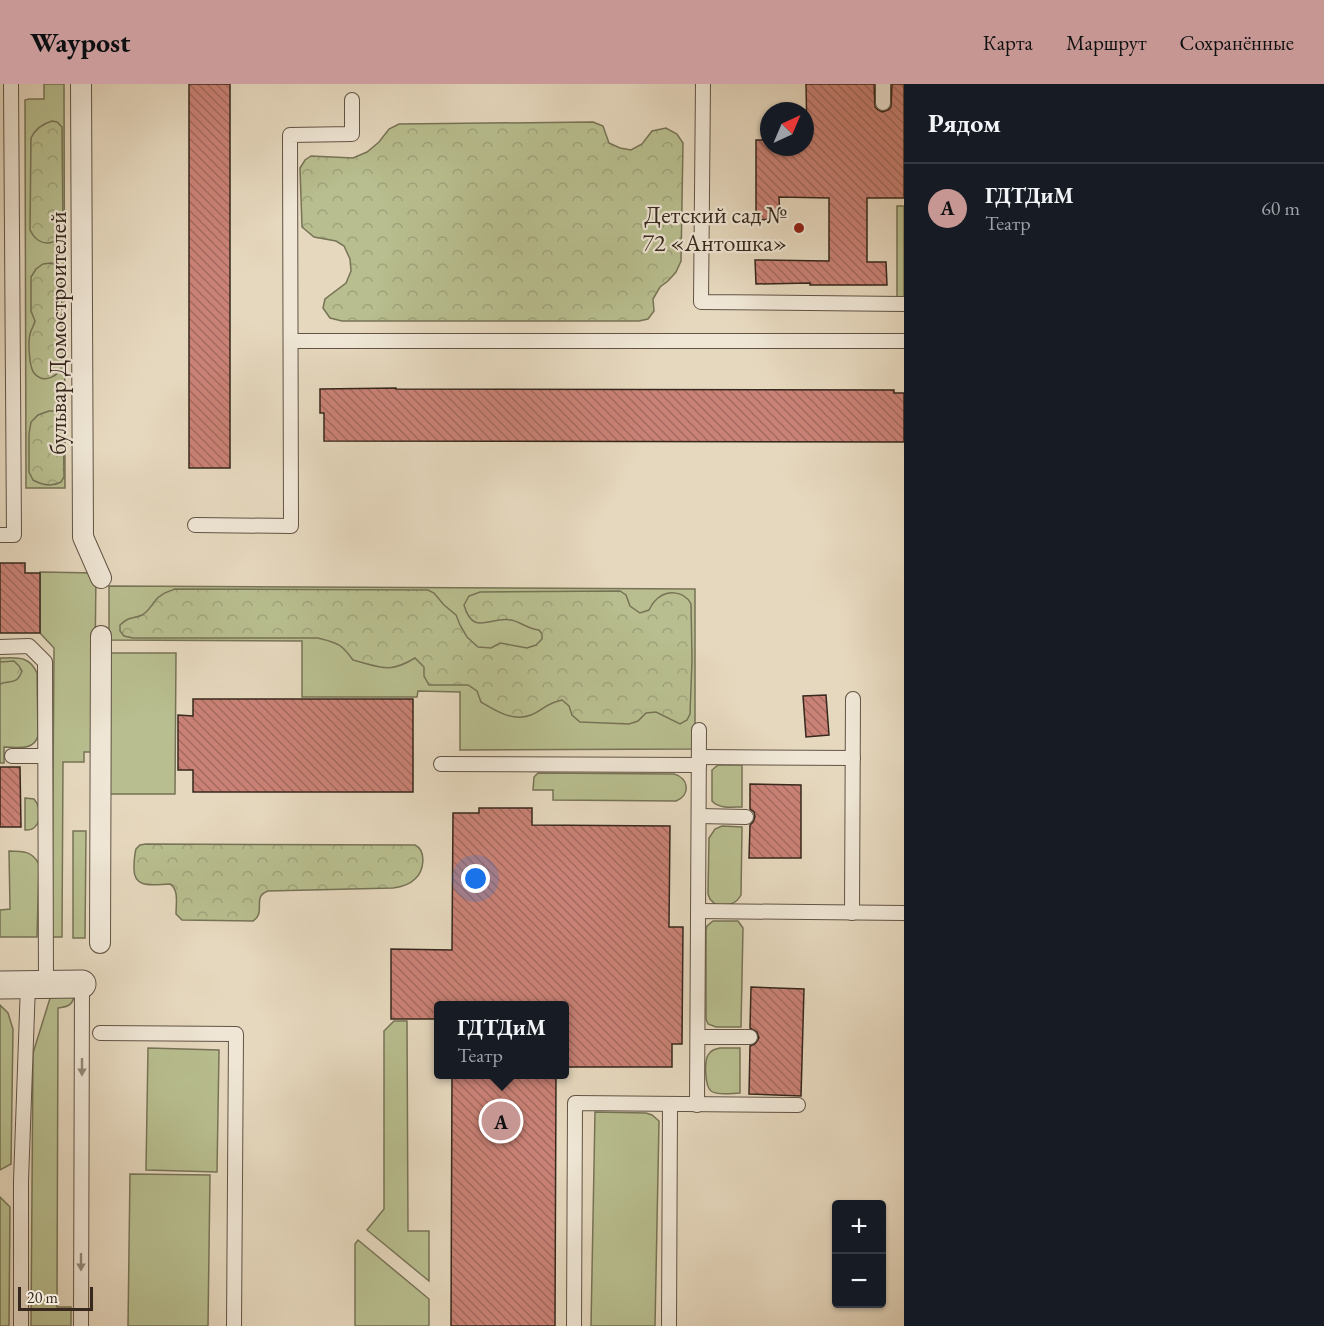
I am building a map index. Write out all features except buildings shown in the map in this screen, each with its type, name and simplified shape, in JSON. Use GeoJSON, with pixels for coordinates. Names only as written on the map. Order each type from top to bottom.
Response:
{"type":"FeatureCollection","features":[{"type":"Feature","properties":{"kind":"street","name":"бульвар Домостроителей"},"geometry":{"type":"LineString","coordinates":[[81,84],[83,537],[102,578]]}},
{"type":"Feature","properties":{"kind":"street"},"geometry":{"type":"LineString","coordinates":[[100,943],[101,636]]}},
{"type":"Feature","properties":{"kind":"street"},"geometry":{"type":"LineString","coordinates":[[0,985],[82,984]]}},
{"type":"Feature","properties":{"kind":"lane"},"geometry":{"type":"LineString","coordinates":[[0,535],[14,535],[6,152],[11,84]]}},
{"type":"Feature","properties":{"kind":"lane"},"geometry":{"type":"LineString","coordinates":[[703,84],[701,302],[904,304]]}},
{"type":"Feature","properties":{"kind":"lane"},"geometry":{"type":"LineString","coordinates":[[883,84],[883,103]]}},
{"type":"Feature","properties":{"kind":"lane"},"geometry":{"type":"LineString","coordinates":[[195,525],[291,526],[290,135],[352,134],[352,100]]}},
{"type":"Feature","properties":{"kind":"lane"},"geometry":{"type":"LineString","coordinates":[[291,340],[904,341]]}},
{"type":"Feature","properties":{"kind":"lane"},"geometry":{"type":"LineString","coordinates":[[0,647],[29,646],[45,662],[45,756],[37,984],[21,1181],[21,1326]]}},
{"type":"Feature","properties":{"kind":"lane"},"geometry":{"type":"LineString","coordinates":[[852,913],[853,699]]}},
{"type":"Feature","properties":{"kind":"lane"},"geometry":{"type":"LineString","coordinates":[[697,1105],[699,730]]}},
{"type":"Feature","properties":{"kind":"lane"},"geometry":{"type":"LineString","coordinates":[[12,756],[45,756]]}},
{"type":"Feature","properties":{"kind":"lane"},"geometry":{"type":"LineString","coordinates":[[441,764],[853,758]]}},
{"type":"Feature","properties":{"kind":"lane"},"geometry":{"type":"LineString","coordinates":[[699,816],[746,817]]}},
{"type":"Feature","properties":{"kind":"lane"},"geometry":{"type":"LineString","coordinates":[[698,911],[904,913]]}},
{"type":"Feature","properties":{"kind":"lane"},"geometry":{"type":"LineString","coordinates":[[81,1326],[82,984]]}},
{"type":"Feature","properties":{"kind":"lane"},"geometry":{"type":"LineString","coordinates":[[100,1033],[236,1034],[234,1326]]}},
{"type":"Feature","properties":{"kind":"lane"},"geometry":{"type":"LineString","coordinates":[[698,1037],[750,1037]]}},
{"type":"Feature","properties":{"kind":"lane"},"geometry":{"type":"LineString","coordinates":[[574,1326],[575,1103],[798,1105]]}},
{"type":"Feature","properties":{"kind":"lane"},"geometry":{"type":"LineString","coordinates":[[669,1326],[670,1104]]}},
{"type":"Feature","properties":{"kind":"green space"},"geometry":{"type":"Polygon","coordinates":[[[44,84],[64,84],[65,488],[26,488],[25,100],[44,99],[44,84]]]}},
{"type":"Feature","properties":{"kind":"green space"},"geometry":{"type":"Polygon","coordinates":[[[52,121],[62,127],[63,229],[56,240],[47,243],[38,240],[30,230],[31,138],[39,127],[52,121]]]}},
{"type":"Feature","properties":{"kind":"green space"},"geometry":{"type":"Polygon","coordinates":[[[593,122],[603,126],[609,143],[620,148],[631,150],[642,144],[652,131],[666,128],[677,134],[683,143],[681,261],[676,272],[660,287],[653,299],[654,311],[648,319],[639,321],[342,321],[330,318],[323,308],[325,299],[346,283],[351,271],[350,259],[344,246],[336,241],[314,237],[302,227],[300,168],[305,160],[311,156],[353,158],[367,152],[389,129],[399,124],[593,122]]]}},
{"type":"Feature","properties":{"kind":"green space"},"geometry":{"type":"Polygon","coordinates":[[[897,206],[904,206],[904,298],[897,297],[897,206]]]}},
{"type":"Feature","properties":{"kind":"green space"},"geometry":{"type":"Polygon","coordinates":[[[43,264],[58,265],[61,270],[63,363],[59,372],[47,379],[38,377],[34,373],[30,360],[29,338],[35,321],[31,311],[31,277],[43,264]]]}},
{"type":"Feature","properties":{"kind":"green space"},"geometry":{"type":"Polygon","coordinates":[[[56,411],[63,418],[64,477],[58,484],[51,485],[33,480],[29,472],[31,422],[38,415],[56,411]]]}},
{"type":"Feature","properties":{"kind":"green space"},"geometry":{"type":"Polygon","coordinates":[[[40,572],[96,573],[94,752],[84,752],[84,762],[63,762],[62,937],[52,937],[54,648],[40,633],[40,572]]]}},
{"type":"Feature","properties":{"kind":"green space"},"geometry":{"type":"Polygon","coordinates":[[[109,586],[695,589],[695,749],[460,750],[460,692],[418,691],[417,697],[302,697],[302,641],[109,640],[109,586]]]}},
{"type":"Feature","properties":{"kind":"green space"},"geometry":{"type":"Polygon","coordinates":[[[175,589],[428,590],[456,615],[467,637],[478,647],[491,648],[500,643],[527,648],[536,645],[542,639],[542,634],[539,630],[511,620],[477,623],[472,620],[464,605],[469,596],[480,592],[620,591],[626,595],[630,606],[640,613],[649,610],[654,602],[663,595],[679,594],[688,599],[691,604],[690,714],[687,720],[680,724],[656,712],[646,713],[638,721],[629,724],[580,722],[562,700],[531,715],[518,717],[499,712],[481,702],[477,691],[468,685],[429,685],[424,676],[424,667],[415,658],[391,668],[378,667],[353,660],[338,644],[318,638],[133,638],[124,636],[120,631],[120,625],[144,614],[159,597],[175,589]]]}},
{"type":"Feature","properties":{"kind":"green space"},"geometry":{"type":"Polygon","coordinates":[[[109,653],[176,653],[175,794],[108,794],[109,653]]]}},
{"type":"Feature","properties":{"kind":"green space"},"geometry":{"type":"Polygon","coordinates":[[[0,658],[26,660],[37,673],[38,736],[36,741],[29,746],[4,747],[4,763],[0,763],[0,658]]]}},
{"type":"Feature","properties":{"kind":"green space"},"geometry":{"type":"Polygon","coordinates":[[[14,661],[22,671],[20,675],[16,680],[0,684],[0,662],[14,661]]]}},
{"type":"Feature","properties":{"kind":"green space"},"geometry":{"type":"Polygon","coordinates":[[[718,765],[742,765],[742,807],[722,806],[712,801],[712,770],[718,765]]]}},
{"type":"Feature","properties":{"kind":"green space"},"geometry":{"type":"Polygon","coordinates":[[[538,773],[674,774],[683,779],[686,791],[676,801],[553,800],[553,790],[533,790],[534,777],[538,773]]]}},
{"type":"Feature","properties":{"kind":"green space"},"geometry":{"type":"Polygon","coordinates":[[[25,798],[34,799],[40,813],[35,827],[25,830],[25,798]]]}},
{"type":"Feature","properties":{"kind":"green space"},"geometry":{"type":"Polygon","coordinates":[[[722,826],[742,827],[741,895],[733,903],[716,905],[708,894],[709,838],[715,829],[722,826]]]}},
{"type":"Feature","properties":{"kind":"green space"},"geometry":{"type":"Polygon","coordinates":[[[73,831],[86,831],[85,938],[73,938],[73,831]]]}},
{"type":"Feature","properties":{"kind":"green space"},"geometry":{"type":"Polygon","coordinates":[[[146,844],[415,845],[423,856],[423,861],[415,879],[399,887],[268,891],[260,897],[259,913],[253,921],[182,920],[176,914],[176,897],[173,886],[141,883],[135,876],[136,849],[146,844]]]}},
{"type":"Feature","properties":{"kind":"green space"},"geometry":{"type":"Polygon","coordinates":[[[9,851],[27,853],[33,856],[39,864],[37,937],[0,937],[0,910],[10,909],[9,851]]]}},
{"type":"Feature","properties":{"kind":"green space"},"geometry":{"type":"Polygon","coordinates":[[[713,921],[738,921],[743,928],[741,1027],[716,1027],[708,1024],[706,1019],[706,930],[713,921]]]}},
{"type":"Feature","properties":{"kind":"green space"},"geometry":{"type":"Polygon","coordinates":[[[51,995],[74,997],[68,1005],[58,1008],[57,1307],[71,1307],[71,1326],[31,1326],[33,1053],[51,995]]]}},
{"type":"Feature","properties":{"kind":"green space"},"geometry":{"type":"Polygon","coordinates":[[[0,1005],[8,1013],[13,1029],[11,1164],[0,1170],[0,1005]]]}},
{"type":"Feature","properties":{"kind":"green space"},"geometry":{"type":"Polygon","coordinates":[[[394,1021],[407,1021],[408,1231],[429,1231],[429,1281],[367,1230],[384,1209],[384,1031],[394,1021]]]}},
{"type":"Feature","properties":{"kind":"green space"},"geometry":{"type":"Polygon","coordinates":[[[148,1048],[219,1050],[217,1172],[146,1170],[148,1048]]]}},
{"type":"Feature","properties":{"kind":"green space"},"geometry":{"type":"Polygon","coordinates":[[[720,1048],[740,1048],[740,1093],[717,1093],[711,1091],[707,1084],[708,1055],[720,1048]]]}},
{"type":"Feature","properties":{"kind":"green space"},"geometry":{"type":"Polygon","coordinates":[[[595,1112],[646,1113],[659,1121],[655,1326],[591,1326],[595,1112]]]}},
{"type":"Feature","properties":{"kind":"green space"},"geometry":{"type":"Polygon","coordinates":[[[130,1174],[210,1175],[208,1326],[128,1326],[130,1174]]]}},
{"type":"Feature","properties":{"kind":"green space"},"geometry":{"type":"Polygon","coordinates":[[[0,1197],[10,1207],[9,1326],[0,1326],[0,1197]]]}},
{"type":"Feature","properties":{"kind":"green space"},"geometry":{"type":"Polygon","coordinates":[[[358,1240],[429,1299],[429,1326],[355,1326],[355,1244],[358,1240]]]}},
{"type":"Feature","properties":{"kind":"place","name":"Детский сад № 72 «Антошка»"},"geometry":{"type":"Point","coordinates":[799,228]}},
{"type":"Feature","properties":{"kind":"place","name":"ГДТДиМ"},"geometry":{"type":"Point","coordinates":[501,1121]}}]}
